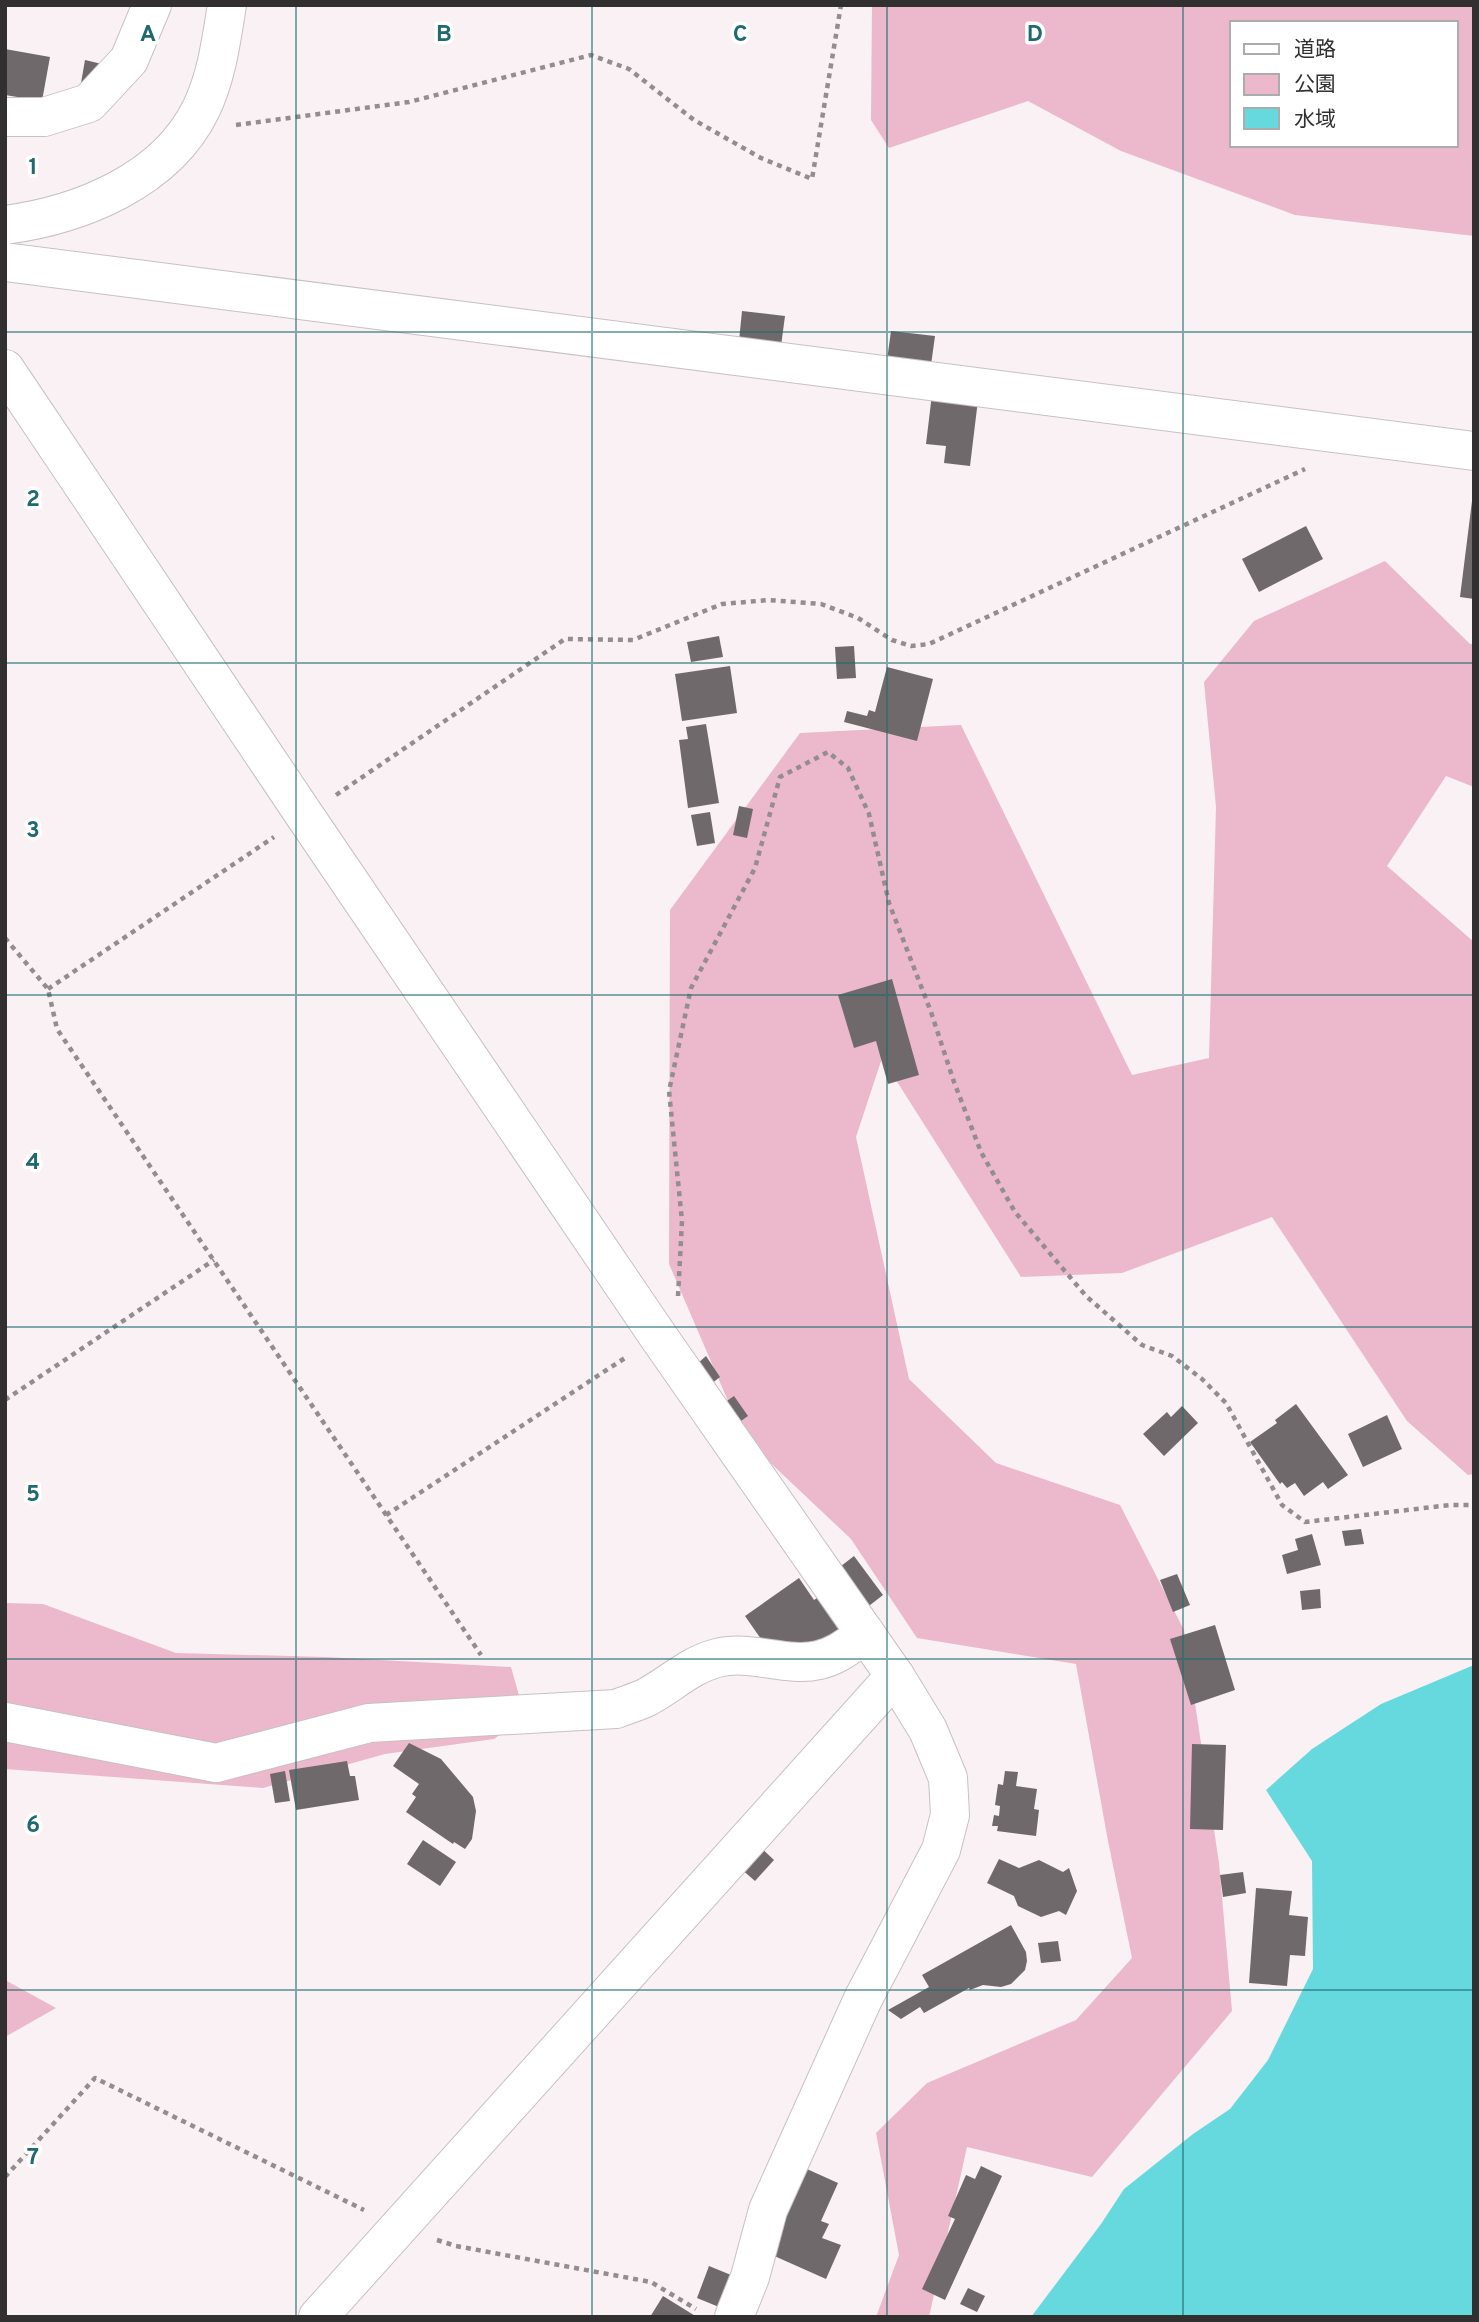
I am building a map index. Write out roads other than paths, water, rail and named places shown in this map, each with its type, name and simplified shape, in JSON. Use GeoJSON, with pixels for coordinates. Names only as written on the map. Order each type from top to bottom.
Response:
{"type":"FeatureCollection","features":[{"type":"Feature","properties":{"kind":"street"},"geometry":{"type":"LineString","coordinates":[[5,117],[44,117],[89,103],[129,60],[152,5]]}},
{"type":"Feature","properties":{"kind":"street"},"geometry":{"type":"LineString","coordinates":[[5,226],[38,221],[89,204],[145,175],[174,151],[200,111],[215,72],[228,5]]}},
{"type":"Feature","properties":{"kind":"street"},"geometry":{"type":"LineString","coordinates":[[5,262],[1474,451]]}},
{"type":"Feature","properties":{"kind":"street"},"geometry":{"type":"LineString","coordinates":[[5,369],[304,816],[658,1336],[895,1676],[928,1730],[948,1778],[950,1815],[941,1850],[863,1999],[768,2210],[750,2277],[716,2313]]}},
{"type":"Feature","properties":{"kind":"street"},"geometry":{"type":"LineString","coordinates":[[5,1722],[216,1763],[369,1723],[616,1709],[646,1697],[690,1668],[716,1658],[738,1654],[817,1661],[838,1654],[866,1634]]}},
{"type":"Feature","properties":{"kind":"street"},"geometry":{"type":"LineString","coordinates":[[318,2317],[895,1676]]}},
{"type":"Feature","properties":{"kind":"water"},"geometry":{"type":"Polygon","coordinates":[[[1474,1665],[1474,2317],[1031,2317],[1124,2189],[1193,2134],[1230,2109],[1268,2060],[1313,1969],[1312,1861],[1266,1790],[1312,1749],[1381,1704],[1474,1665]]]}}]}
